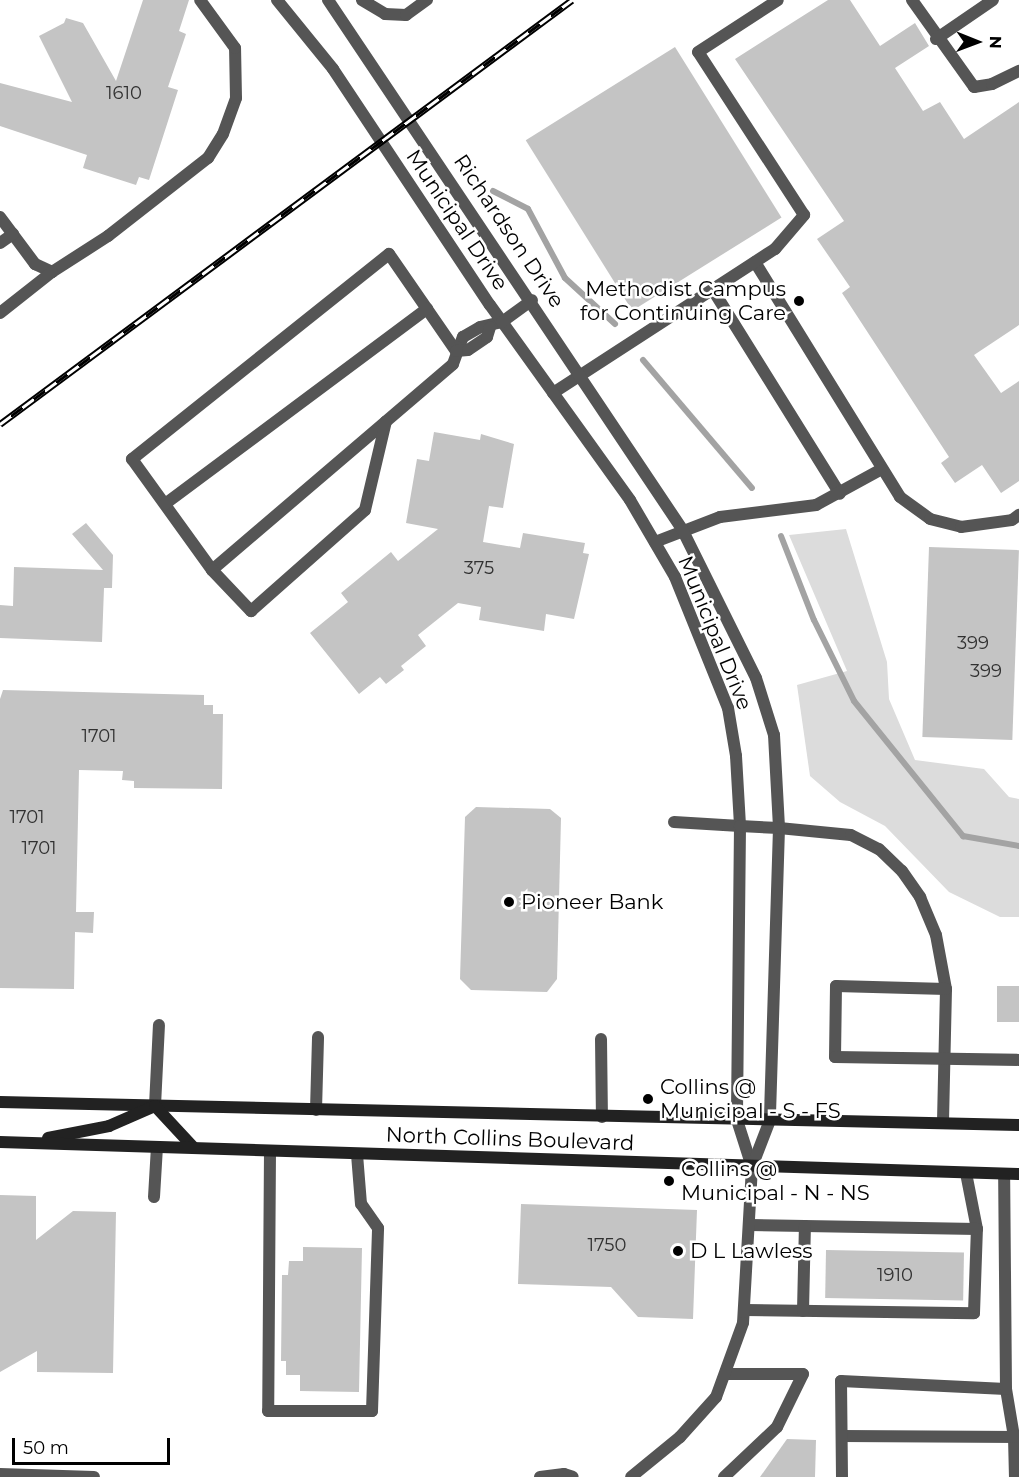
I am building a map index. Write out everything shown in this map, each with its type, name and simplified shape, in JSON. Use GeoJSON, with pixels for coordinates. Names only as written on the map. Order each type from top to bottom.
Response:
{"type":"FeatureCollection","features":[{"type":"Feature","properties":{"kind":"main road","name":"North Collins Boulevard"},"geometry":{"type":"LineString","coordinates":[[0,1102],[1019,1125]]}},
{"type":"Feature","properties":{"kind":"main road"},"geometry":{"type":"LineString","coordinates":[[26,1143],[109,1126],[155,1106],[194,1148]]}},
{"type":"Feature","properties":{"kind":"main road","name":"North Collins Boulevard"},"geometry":{"type":"LineString","coordinates":[[0,1142],[1019,1174]]}},
{"type":"Feature","properties":{"kind":"street"},"geometry":{"type":"LineString","coordinates":[[0,313],[52,272],[108,236],[208,158],[223,134],[236,98],[235,48],[200,0]]}},
{"type":"Feature","properties":{"kind":"street","name":"Municipal Drive"},"geometry":{"type":"LineString","coordinates":[[278,0],[333,69],[496,324],[553,393],[655,542],[675,577],[728,708],[736,756],[740,826],[737,1120],[752,1167]]}},
{"type":"Feature","properties":{"kind":"street","name":"Richardson Drive"},"geometry":{"type":"LineString","coordinates":[[328,0],[656,485]]}},
{"type":"Feature","properties":{"kind":"street"},"geometry":{"type":"LineString","coordinates":[[362,0],[385,14],[406,15],[427,0]]}},
{"type":"Feature","properties":{"kind":"street"},"geometry":{"type":"LineString","coordinates":[[553,393],[580,372],[775,249],[804,216],[698,52],[778,0]]}},
{"type":"Feature","properties":{"kind":"street"},"geometry":{"type":"LineString","coordinates":[[912,0],[936,39],[974,87],[992,84],[1019,71]]}},
{"type":"Feature","properties":{"kind":"street"},"geometry":{"type":"LineString","coordinates":[[936,39],[993,0]]}},
{"type":"Feature","properties":{"kind":"street"},"geometry":{"type":"LineString","coordinates":[[0,217],[35,264],[52,272]]}},
{"type":"Feature","properties":{"kind":"street"},"geometry":{"type":"LineString","coordinates":[[0,243],[13,234]]}},
{"type":"Feature","properties":{"kind":"street"},"geometry":{"type":"LineString","coordinates":[[212,570],[386,421],[453,364],[456,351],[389,254],[132,459],[212,570],[251,611],[365,510],[386,421]]}},
{"type":"Feature","properties":{"kind":"street"},"geometry":{"type":"LineString","coordinates":[[755,262],[880,470],[900,497],[930,519],[961,527],[1012,520],[1019,515]]}},
{"type":"Feature","properties":{"kind":"street"},"geometry":{"type":"LineString","coordinates":[[713,290],[840,494]]}},
{"type":"Feature","properties":{"kind":"street"},"geometry":{"type":"LineString","coordinates":[[456,351],[468,350],[487,337],[496,324],[532,300]]}},
{"type":"Feature","properties":{"kind":"street"},"geometry":{"type":"LineString","coordinates":[[165,504],[427,309]]}},
{"type":"Feature","properties":{"kind":"street"},"geometry":{"type":"LineString","coordinates":[[655,542],[682,529],[720,517],[816,505],[840,494],[880,470]]}},
{"type":"Feature","properties":{"kind":"street","name":"Municipal Drive"},"geometry":{"type":"LineString","coordinates":[[631,1477],[699,1418],[716,1397],[726,1374],[745,1310],[752,1167],[770,1120],[779,828],[774,735],[756,678],[682,529],[656,485]]}},
{"type":"Feature","properties":{"kind":"street"},"geometry":{"type":"LineString","coordinates":[[674,822],[851,835],[879,849],[902,871],[920,897],[936,935],[946,988],[943,1123]]}},
{"type":"Feature","properties":{"kind":"street"},"geometry":{"type":"LineString","coordinates":[[946,988],[836,986],[835,1057],[1019,1060]]}},
{"type":"Feature","properties":{"kind":"street"},"geometry":{"type":"LineString","coordinates":[[155,1106],[159,1025]]}},
{"type":"Feature","properties":{"kind":"street"},"geometry":{"type":"LineString","coordinates":[[316,1110],[318,1037]]}},
{"type":"Feature","properties":{"kind":"street"},"geometry":{"type":"LineString","coordinates":[[601,1039],[602,1117]]}},
{"type":"Feature","properties":{"kind":"street"},"geometry":{"type":"LineString","coordinates":[[154,1197],[157,1147]]}},
{"type":"Feature","properties":{"kind":"street"},"geometry":{"type":"LineString","coordinates":[[270,1151],[268,1411],[372,1411],[378,1228],[361,1204],[357,1154]]}},
{"type":"Feature","properties":{"kind":"street"},"geometry":{"type":"LineString","coordinates":[[745,1310],[974,1313],[977,1229],[966,1173]]}},
{"type":"Feature","properties":{"kind":"street"},"geometry":{"type":"LineString","coordinates":[[1004,1174],[1006,1389],[1016,1437],[1015,1477]]}},
{"type":"Feature","properties":{"kind":"street"},"geometry":{"type":"LineString","coordinates":[[750,1225],[977,1229]]}},
{"type":"Feature","properties":{"kind":"street"},"geometry":{"type":"LineString","coordinates":[[803,1311],[805,1226]]}},
{"type":"Feature","properties":{"kind":"street"},"geometry":{"type":"LineString","coordinates":[[724,1477],[777,1428],[802,1374],[726,1374]]}},
{"type":"Feature","properties":{"kind":"street"},"geometry":{"type":"LineString","coordinates":[[842,1477],[841,1381],[1006,1389]]}},
{"type":"Feature","properties":{"kind":"street"},"geometry":{"type":"LineString","coordinates":[[842,1436],[1016,1437]]}},
{"type":"Feature","properties":{"kind":"street"},"geometry":{"type":"LineString","coordinates":[[0,1474],[94,1477]]}},
{"type":"Feature","properties":{"kind":"street"},"geometry":{"type":"LineString","coordinates":[[540,1477],[564,1474],[573,1477]]}},
{"type":"Feature","properties":{"kind":"shaded area"},"geometry":{"type":"Polygon","coordinates":[[[846,529],[887,662],[889,699],[915,760],[984,769],[1009,797],[1019,799],[1019,917],[1000,917],[949,892],[885,826],[840,802],[810,776],[797,685],[847,671],[789,535],[846,529]]]}},
{"type":"Feature","properties":{"kind":"building"},"geometry":{"type":"Polygon","coordinates":[[[143,0],[189,0],[179,31],[186,34],[168,87],[178,90],[149,180],[139,177],[136,185],[83,168],[87,155],[0,126],[0,83],[72,102],[39,36],[64,23],[66,18],[83,23],[116,81],[143,0]]]}},
{"type":"Feature","properties":{"kind":"building"},"geometry":{"type":"Polygon","coordinates":[[[828,0],[850,0],[880,46],[915,23],[929,46],[895,68],[923,111],[940,102],[964,139],[1019,102],[1019,325],[974,355],[1001,393],[1019,381],[1019,481],[1001,493],[982,465],[955,483],[941,463],[949,457],[842,293],[850,287],[817,239],[844,221],[735,59],[828,0]]]}},
{"type":"Feature","properties":{"kind":"building"},"geometry":{"type":"Polygon","coordinates":[[[675,47],[782,217],[632,311],[526,140],[675,47]]]}},
{"type":"Feature","properties":{"kind":"building"},"geometry":{"type":"Polygon","coordinates":[[[434,432],[480,440],[481,434],[514,444],[503,508],[489,506],[483,542],[520,548],[523,533],[585,543],[583,553],[589,554],[574,619],[546,614],[544,631],[479,620],[481,607],[458,603],[418,635],[426,646],[401,666],[404,670],[386,684],[380,677],[359,694],[310,633],[348,602],[341,593],[391,552],[398,561],[438,529],[406,523],[417,459],[429,461],[434,432]]]}},
{"type":"Feature","properties":{"kind":"building"},"geometry":{"type":"Polygon","coordinates":[[[86,523],[113,555],[112,588],[104,588],[102,642],[0,638],[0,605],[13,606],[14,567],[103,570],[72,534],[86,523]]]}},
{"type":"Feature","properties":{"kind":"building"},"geometry":{"type":"Polygon","coordinates":[[[929,547],[1019,550],[1012,740],[922,737],[929,547]]]}},
{"type":"Feature","properties":{"kind":"building"},"geometry":{"type":"Polygon","coordinates":[[[3,690],[204,695],[204,705],[213,705],[213,714],[223,714],[222,789],[134,788],[134,781],[122,780],[123,771],[79,770],[76,912],[94,912],[93,933],[75,932],[74,989],[0,988],[0,699],[3,690]]]}},
{"type":"Feature","properties":{"kind":"building","name":"Pioneer Bank"},"geometry":{"type":"Polygon","coordinates":[[[476,807],[550,809],[561,818],[557,979],[547,992],[471,990],[460,979],[465,817],[476,807]]]}},
{"type":"Feature","properties":{"kind":"building"},"geometry":{"type":"Polygon","coordinates":[[[997,986],[1019,986],[1019,1022],[997,1022],[997,986]]]}},
{"type":"Feature","properties":{"kind":"building"},"geometry":{"type":"Polygon","coordinates":[[[0,1195],[36,1196],[36,1240],[73,1211],[116,1212],[113,1373],[37,1372],[37,1351],[0,1372],[0,1195]]]}},
{"type":"Feature","properties":{"kind":"building"},"geometry":{"type":"Polygon","coordinates":[[[521,1204],[697,1210],[693,1319],[638,1317],[611,1287],[518,1284],[521,1204]]]}},
{"type":"Feature","properties":{"kind":"building"},"geometry":{"type":"Polygon","coordinates":[[[303,1247],[362,1248],[359,1392],[300,1391],[300,1375],[286,1375],[286,1361],[281,1361],[282,1275],[288,1275],[289,1261],[303,1261],[303,1247]]]}},
{"type":"Feature","properties":{"kind":"building"},"geometry":{"type":"Polygon","coordinates":[[[826,1250],[964,1252],[963,1300],[825,1298],[826,1250]]]}},
{"type":"Feature","properties":{"kind":"building"},"geometry":{"type":"Polygon","coordinates":[[[787,1439],[816,1440],[815,1477],[760,1477],[787,1439]]]}},
{"type":"Feature","properties":{"kind":"waterway"},"geometry":{"type":"LineString","coordinates":[[493,191],[528,209],[565,278],[615,324]]}},
{"type":"Feature","properties":{"kind":"waterway"},"geometry":{"type":"LineString","coordinates":[[643,360],[752,488]]}},
{"type":"Feature","properties":{"kind":"waterway"},"geometry":{"type":"LineString","coordinates":[[781,536],[814,620],[854,701],[963,836],[1019,846]]}},
{"type":"Feature","properties":{"kind":"railway"},"geometry":{"type":"LineString","coordinates":[[0,424],[572,0]]}},
{"type":"Feature","properties":{"kind":"place","name":"Methodist Campus for Continuing Care"},"geometry":{"type":"Point","coordinates":[799,301]}},
{"type":"Feature","properties":{"kind":"place","name":"Pioneer Bank"},"geometry":{"type":"Point","coordinates":[509,902]}},
{"type":"Feature","properties":{"kind":"place","name":"Collins @ Municipal - S - FS"},"geometry":{"type":"Point","coordinates":[648,1099]}},
{"type":"Feature","properties":{"kind":"place","name":"Collins @ Municipal - N - NS"},"geometry":{"type":"Point","coordinates":[669,1181]}},
{"type":"Feature","properties":{"kind":"place","name":"D L Lawless"},"geometry":{"type":"Point","coordinates":[678,1251]}}]}
